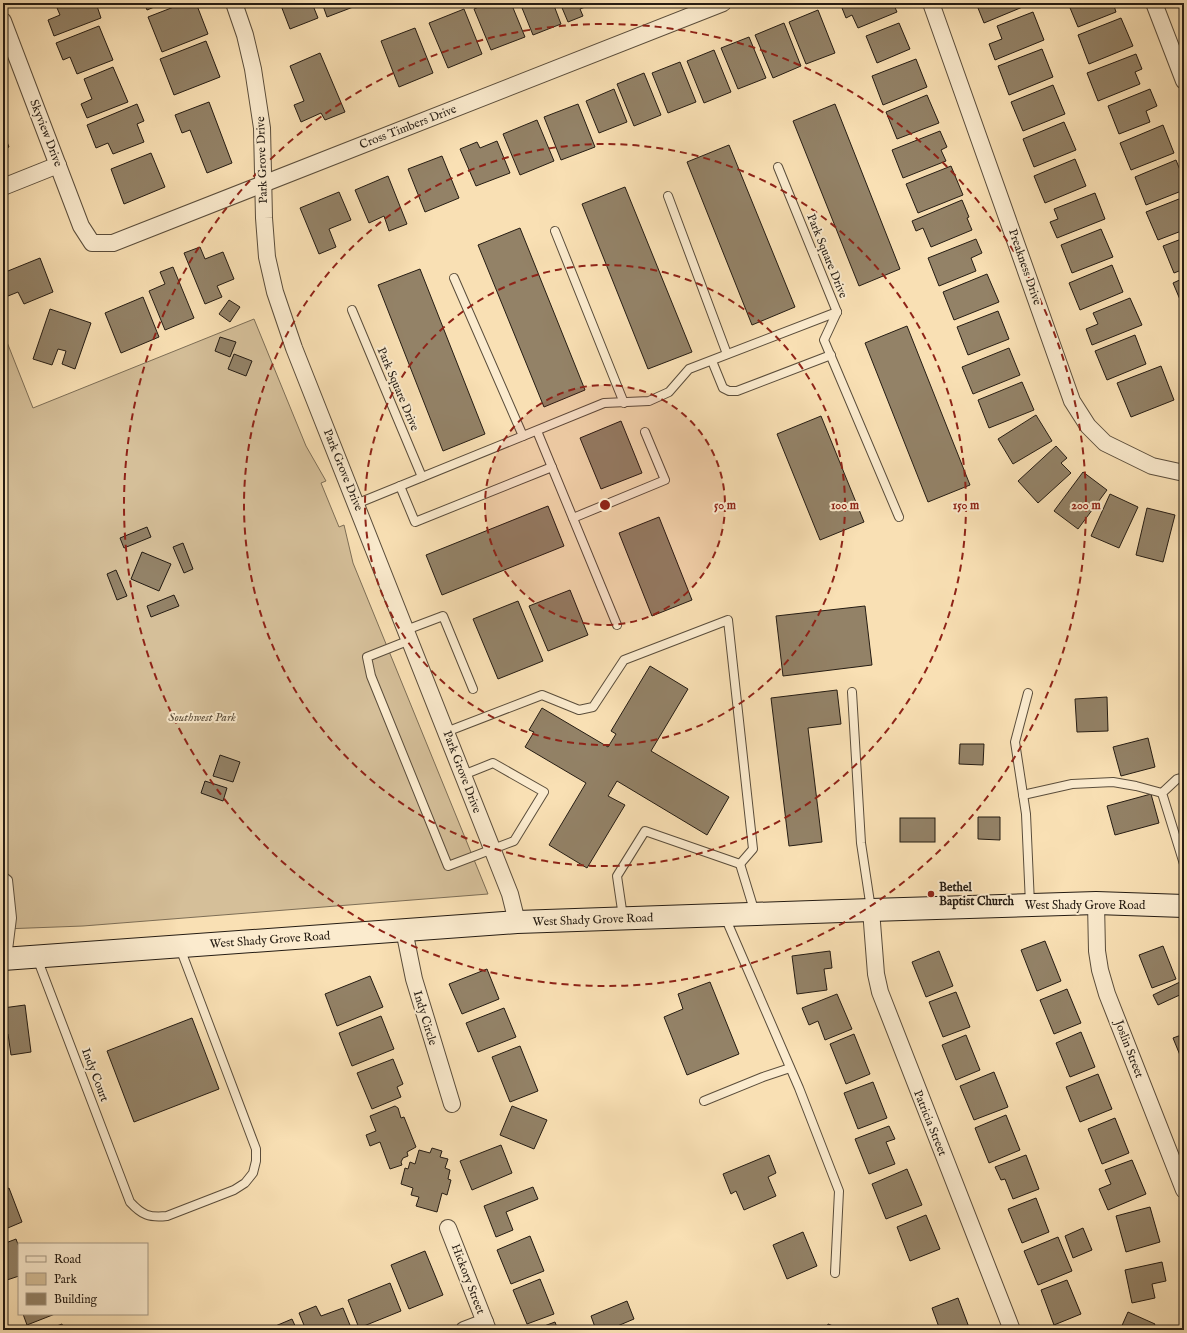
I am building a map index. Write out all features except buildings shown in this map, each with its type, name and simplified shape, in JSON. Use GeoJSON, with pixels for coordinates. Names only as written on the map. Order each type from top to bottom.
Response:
{"type":"FeatureCollection","features":[{"type":"Feature","properties":{"kind":"main road","name":"West Shady Grove Road"},"geometry":{"type":"LineString","coordinates":[[4,956],[37,957],[517,922],[1030,905],[1096,904],[1184,906]]}},
{"type":"Feature","properties":{"kind":"street","name":"Park Grove Drive"},"geometry":{"type":"LineString","coordinates":[[234,3],[245,35],[253,69],[262,128],[264,218],[267,257],[274,292],[294,348],[510,894],[517,922]]}},
{"type":"Feature","properties":{"kind":"street","name":"Cross Timbers Drive"},"geometry":{"type":"LineString","coordinates":[[92,243],[113,242],[723,3]]}},
{"type":"Feature","properties":{"kind":"street","name":"Preakness Drive"},"geometry":{"type":"LineString","coordinates":[[931,3],[1072,401],[1088,426],[1105,443],[1152,466],[1184,473]]}},
{"type":"Feature","properties":{"kind":"street"},"geometry":{"type":"LineString","coordinates":[[1154,3],[1184,81]]}},
{"type":"Feature","properties":{"kind":"street","name":"Skyview Drive"},"geometry":{"type":"LineString","coordinates":[[3,22],[81,226],[92,243]]}},
{"type":"Feature","properties":{"kind":"street"},"geometry":{"type":"LineString","coordinates":[[3,187],[58,165]]}},
{"type":"Feature","properties":{"kind":"street","name":"Joslin Street"},"geometry":{"type":"LineString","coordinates":[[1096,904],[1097,951],[1100,970],[1107,994],[1184,1190]]}},
{"type":"Feature","properties":{"kind":"street","name":"Patricia Street"},"geometry":{"type":"LineString","coordinates":[[871,910],[876,974],[880,992],[1012,1330]]}},
{"type":"Feature","properties":{"kind":"street","name":"Indy Circle"},"geometry":{"type":"LineString","coordinates":[[404,930],[414,979],[452,1104]]}},
{"type":"Feature","properties":{"kind":"street","name":"Hickory Street"},"geometry":{"type":"LineString","coordinates":[[448,1228],[486,1326]]}},
{"type":"Feature","properties":{"kind":"street"},"geometry":{"type":"LineString","coordinates":[[464,1330],[486,1326]]}},
{"type":"Feature","properties":{"kind":"lane","name":"Park Square Drive"},"geometry":{"type":"LineString","coordinates":[[356,504],[604,404],[649,401],[669,392],[689,369],[837,312],[778,168]]}},
{"type":"Feature","properties":{"kind":"lane"},"geometry":{"type":"LineString","coordinates":[[668,196],[727,354]]}},
{"type":"Feature","properties":{"kind":"lane"},"geometry":{"type":"LineString","coordinates":[[555,231],[624,403]]}},
{"type":"Feature","properties":{"kind":"lane"},"geometry":{"type":"LineString","coordinates":[[454,278],[523,436]]}},
{"type":"Feature","properties":{"kind":"lane","name":"Park Square Drive"},"geometry":{"type":"LineString","coordinates":[[352,310],[422,477]]}},
{"type":"Feature","properties":{"kind":"lane"},"geometry":{"type":"LineString","coordinates":[[837,312],[824,340],[899,517]]}},
{"type":"Feature","properties":{"kind":"lane"},"geometry":{"type":"LineString","coordinates":[[712,360],[723,388],[729,391],[737,391],[831,355]]}},
{"type":"Feature","properties":{"kind":"lane"},"geometry":{"type":"LineString","coordinates":[[537,431],[617,625]]}},
{"type":"Feature","properties":{"kind":"lane"},"geometry":{"type":"LineString","coordinates":[[573,518],[665,480],[645,432]]}},
{"type":"Feature","properties":{"kind":"lane"},"geometry":{"type":"LineString","coordinates":[[400,486],[415,522],[552,467]]}},
{"type":"Feature","properties":{"kind":"lane"},"geometry":{"type":"LineString","coordinates":[[463,775],[493,764],[544,792],[514,841],[492,848],[448,866],[371,676],[367,657],[443,616],[473,689]]}},
{"type":"Feature","properties":{"kind":"lane"},"geometry":{"type":"LineString","coordinates":[[446,732],[542,695],[579,710],[593,707],[624,660],[728,620],[753,849],[740,864]]}},
{"type":"Feature","properties":{"kind":"lane"},"geometry":{"type":"LineString","coordinates":[[852,692],[861,843],[871,910]]}},
{"type":"Feature","properties":{"kind":"lane"},"geometry":{"type":"LineString","coordinates":[[1028,692],[1015,742],[1026,814],[1030,905]]}},
{"type":"Feature","properties":{"kind":"lane"},"geometry":{"type":"LineString","coordinates":[[1162,793],[1177,779],[1184,777]]}},
{"type":"Feature","properties":{"kind":"lane"},"geometry":{"type":"LineString","coordinates":[[1023,795],[1072,784],[1113,782],[1162,793]]}},
{"type":"Feature","properties":{"kind":"lane"},"geometry":{"type":"LineString","coordinates":[[1162,793],[1184,864]]}},
{"type":"Feature","properties":{"kind":"lane"},"geometry":{"type":"LineString","coordinates":[[623,918],[617,876],[645,831],[740,864]]}},
{"type":"Feature","properties":{"kind":"lane"},"geometry":{"type":"LineString","coordinates":[[740,864],[755,914]]}},
{"type":"Feature","properties":{"kind":"lane"},"geometry":{"type":"LineString","coordinates":[[3,876],[8,880],[12,918],[4,956]]}},
{"type":"Feature","properties":{"kind":"lane"},"geometry":{"type":"LineString","coordinates":[[724,915],[790,1068],[839,1191],[835,1273]]}},
{"type":"Feature","properties":{"kind":"lane","name":"Indy Court"},"geometry":{"type":"LineString","coordinates":[[37,957],[130,1202],[137,1210],[146,1215],[156,1217],[166,1216],[234,1190],[245,1183],[253,1173],[256,1161],[256,1149],[179,947]]}},
{"type":"Feature","properties":{"kind":"lane"},"geometry":{"type":"LineString","coordinates":[[704,1101],[763,1077],[790,1068]]}},
{"type":"Feature","properties":{"kind":"green space","name":"Southwest Park"},"geometry":{"type":"Polygon","coordinates":[[[254,319],[306,446],[326,481],[321,483],[339,527],[344,525],[353,563],[488,894],[83,926],[3,929],[3,332],[33,408],[254,319]]]}},
{"type":"Feature","properties":{"kind":"place","name":"Bethel Baptist Church"},"geometry":{"type":"Point","coordinates":[931,894]}}]}
